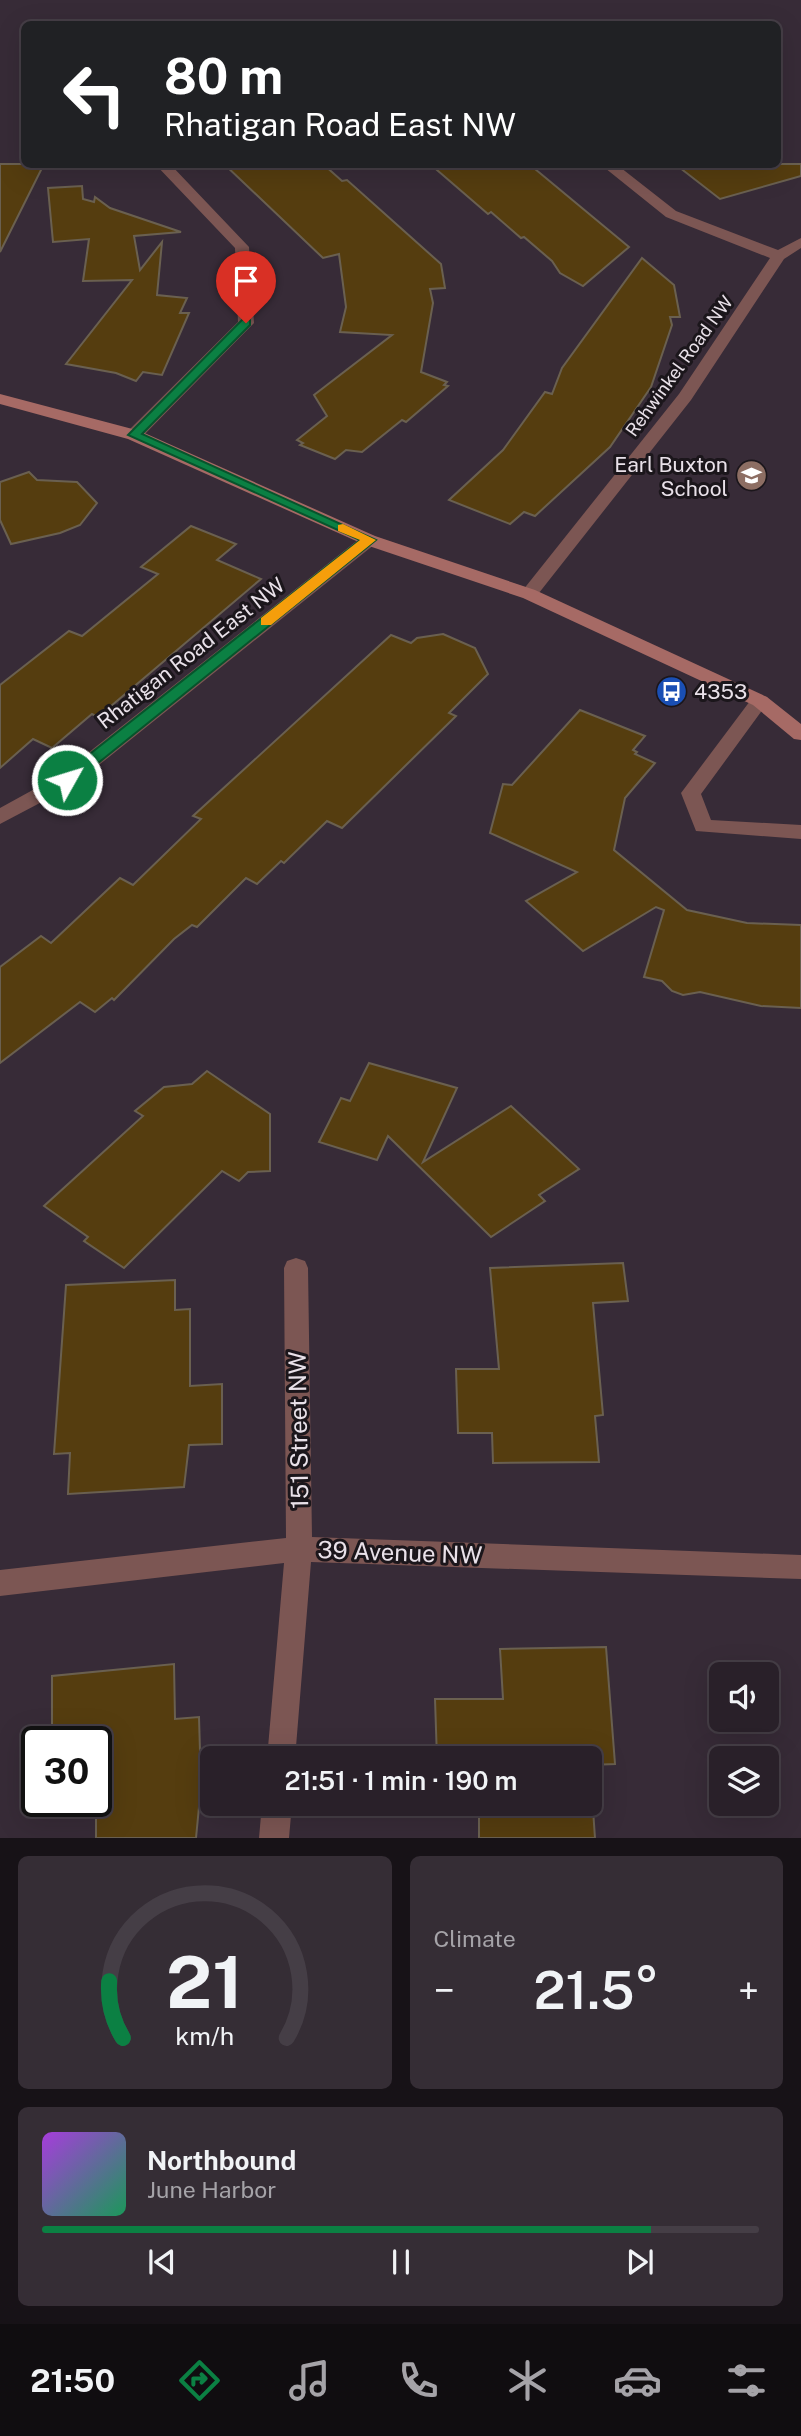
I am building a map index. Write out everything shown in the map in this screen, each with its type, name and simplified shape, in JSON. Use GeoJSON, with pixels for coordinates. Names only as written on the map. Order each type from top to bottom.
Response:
{"type":"FeatureCollection","features":[{"type":"Feature","properties":{"kind":"street"},"geometry":{"type":"LineString","coordinates":[[134,435],[246,323],[242,247],[166,168]]}},
{"type":"Feature","properties":{"kind":"street"},"geometry":{"type":"LineString","coordinates":[[612,168],[671,214],[779,256]]}},
{"type":"Feature","properties":{"kind":"street","name":"Rehwinkel Road NW"},"geometry":{"type":"LineString","coordinates":[[529,594],[685,397],[779,256],[801,242]]}},
{"type":"Feature","properties":{"kind":"street"},"geometry":{"type":"LineString","coordinates":[[0,399],[134,435],[369,540],[529,594],[760,701],[801,734]]}},
{"type":"Feature","properties":{"kind":"street","name":"Rhatigan Road East NW"},"geometry":{"type":"LineString","coordinates":[[0,817],[67,780],[369,540]]}},
{"type":"Feature","properties":{"kind":"street"},"geometry":{"type":"LineString","coordinates":[[760,701],[691,793],[703,826],[801,832]]}},
{"type":"Feature","properties":{"kind":"street","name":"151 Street NW"},"geometry":{"type":"LineString","coordinates":[[282,1746],[299,1549],[296,1268]]}},
{"type":"Feature","properties":{"kind":"street","name":"39 Avenue NW"},"geometry":{"type":"LineString","coordinates":[[0,1583],[299,1549],[801,1567]]}},
{"type":"Feature","properties":{"kind":"street"},"geometry":{"type":"LineString","coordinates":[[274,1838],[276,1816]]}},
{"type":"Feature","properties":{"kind":"building"},"geometry":{"type":"Polygon","coordinates":[[[0,164],[42,168],[0,252],[0,164]]]}},
{"type":"Feature","properties":{"kind":"building"},"geometry":{"type":"Polygon","coordinates":[[[781,164],[801,164],[801,176],[720,199],[680,168],[781,168],[781,164]]]}},
{"type":"Feature","properties":{"kind":"building"},"geometry":{"type":"Polygon","coordinates":[[[228,168],[327,168],[342,181],[347,180],[441,264],[445,288],[430,289],[433,303],[421,372],[447,382],[444,385],[448,386],[406,422],[402,420],[362,452],[346,450],[335,459],[300,445],[303,443],[297,440],[327,416],[314,395],[392,335],[340,332],[346,307],[339,254],[323,258],[228,168]]]}},
{"type":"Feature","properties":{"kind":"building"},"geometry":{"type":"Polygon","coordinates":[[[435,168],[534,168],[629,247],[583,286],[560,273],[552,261],[524,237],[521,238],[491,212],[488,214],[435,168]]]}},
{"type":"Feature","properties":{"kind":"building"},"geometry":{"type":"Polygon","coordinates":[[[82,186],[83,199],[94,202],[95,197],[110,208],[181,232],[134,236],[140,270],[162,242],[157,295],[187,298],[180,313],[189,313],[162,375],[143,372],[136,381],[116,373],[66,364],[132,280],[83,281],[89,239],[53,242],[48,188],[82,186]]]}},
{"type":"Feature","properties":{"kind":"building"},"geometry":{"type":"Polygon","coordinates":[[[642,258],[674,285],[680,317],[670,317],[672,325],[651,387],[610,447],[535,516],[524,512],[510,524],[449,500],[503,450],[545,392],[552,394],[562,368],[642,258]]]}},
{"type":"Feature","properties":{"kind":"building"},"geometry":{"type":"Polygon","coordinates":[[[29,472],[37,480],[77,482],[97,503],[80,525],[60,533],[11,544],[0,520],[0,482],[29,472]]]}},
{"type":"Feature","properties":{"kind":"building"},"geometry":{"type":"Polygon","coordinates":[[[191,526],[236,544],[217,560],[261,579],[98,717],[92,714],[52,748],[33,739],[0,768],[0,685],[69,631],[82,636],[158,574],[141,567],[191,526]]]}},
{"type":"Feature","properties":{"kind":"building"},"geometry":{"type":"Polygon","coordinates":[[[443,634],[475,648],[488,674],[449,713],[456,716],[342,828],[327,821],[284,863],[281,861],[257,884],[246,878],[197,927],[192,925],[174,939],[114,1000],[112,998],[95,1012],[80,1002],[0,1063],[0,967],[41,936],[51,943],[120,878],[133,885],[201,819],[193,816],[391,635],[411,643],[417,638],[443,634]]]}},
{"type":"Feature","properties":{"kind":"building"},"geometry":{"type":"Polygon","coordinates":[[[580,710],[645,736],[633,750],[637,752],[635,754],[655,763],[625,798],[614,850],[687,910],[747,923],[801,925],[801,1008],[761,1006],[700,992],[683,995],[672,991],[662,981],[644,977],[664,910],[656,907],[583,951],[526,901],[577,872],[490,833],[503,784],[512,785],[580,710]]]}},
{"type":"Feature","properties":{"kind":"building"},"geometry":{"type":"Polygon","coordinates":[[[369,1063],[457,1088],[423,1162],[511,1106],[579,1169],[539,1195],[545,1201],[491,1237],[388,1136],[377,1160],[319,1142],[341,1098],[350,1101],[369,1063]]]}},
{"type":"Feature","properties":{"kind":"building"},"geometry":{"type":"Polygon","coordinates":[[[207,1071],[270,1114],[270,1171],[248,1172],[239,1181],[222,1171],[124,1268],[84,1241],[88,1237],[44,1206],[143,1116],[135,1111],[164,1087],[192,1084],[207,1071]]]}},
{"type":"Feature","properties":{"kind":"building"},"geometry":{"type":"Polygon","coordinates":[[[623,1263],[628,1301],[593,1303],[603,1415],[595,1416],[599,1462],[493,1463],[492,1433],[458,1433],[456,1369],[499,1369],[490,1268],[623,1263]]]}},
{"type":"Feature","properties":{"kind":"building"},"geometry":{"type":"Polygon","coordinates":[[[175,1280],[175,1310],[190,1309],[190,1386],[222,1384],[222,1444],[189,1445],[184,1487],[68,1494],[70,1453],[54,1454],[66,1285],[175,1280]]]}},
{"type":"Feature","properties":{"kind":"building"},"geometry":{"type":"Polygon","coordinates":[[[606,1647],[615,1764],[602,1765],[602,1746],[437,1746],[435,1699],[503,1699],[500,1649],[606,1647]]]}},
{"type":"Feature","properties":{"kind":"building"},"geometry":{"type":"Polygon","coordinates":[[[174,1664],[175,1719],[199,1717],[200,1796],[196,1838],[96,1838],[96,1817],[112,1817],[112,1726],[52,1726],[52,1676],[174,1664]]]}},
{"type":"Feature","properties":{"kind":"building"},"geometry":{"type":"Polygon","coordinates":[[[479,1816],[593,1816],[595,1838],[479,1838],[479,1816]]]}},
{"type":"Feature","properties":{"kind":"slow traffic"},"geometry":{"type":"LineString","coordinates":[[266,621],[369,540],[343,528]]}},
{"type":"Feature","properties":{"kind":"place","name":"Earl Buxton School"},"geometry":{"type":"Point","coordinates":[751,476]}},
{"type":"Feature","properties":{"kind":"place","name":"4353"},"geometry":{"type":"Point","coordinates":[671,691]}},
{"type":"Feature","properties":{"kind":"route"},"geometry":{"type":"LineString","coordinates":[[67,780],[369,540],[134,435],[246,323]]}}]}
